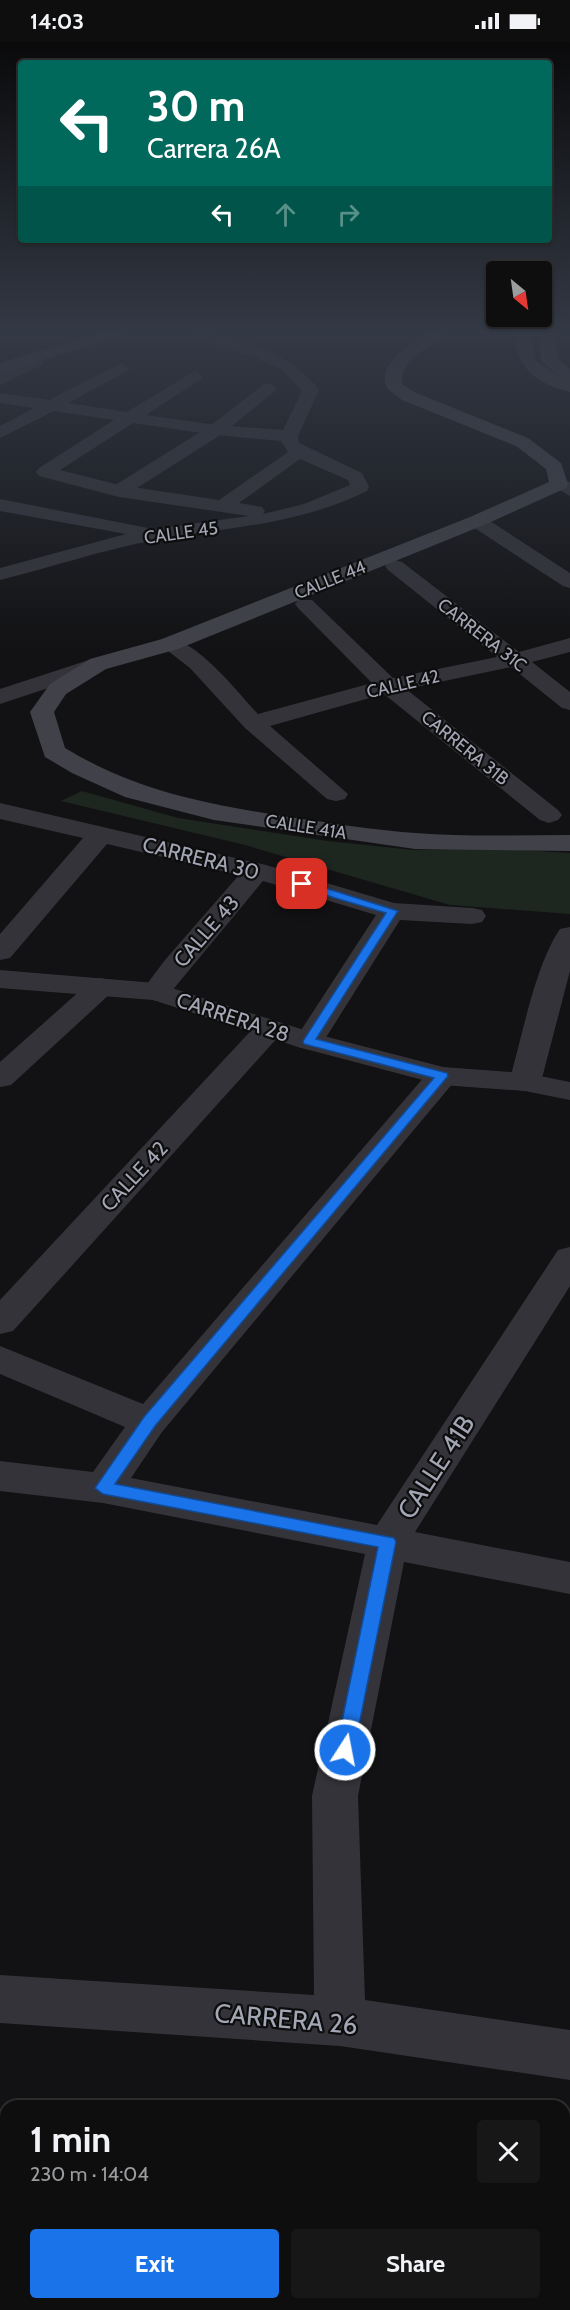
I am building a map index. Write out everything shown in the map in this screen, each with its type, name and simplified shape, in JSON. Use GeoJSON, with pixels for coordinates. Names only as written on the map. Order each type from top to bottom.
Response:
{"type":"FeatureCollection","features":[{"type":"Feature","properties":{"kind":"main road"},"geometry":{"type":"LineString","coordinates":[[507,436],[522,442],[555,467],[565,487]]}},
{"type":"Feature","properties":{"kind":"main road","name":"CALLE 44"},"geometry":{"type":"LineString","coordinates":[[54,752],[42,712],[58,688],[98,664],[170,644],[565,487]]}},
{"type":"Feature","properties":{"kind":"main road","name":"CALLE 41A"},"geometry":{"type":"LineString","coordinates":[[54,752],[99,779],[140,795],[195,810],[356,835],[416,841],[570,843]]}},
{"type":"Feature","properties":{"kind":"street"},"geometry":{"type":"LineString","coordinates":[[104,436],[45,472],[119,491],[221,507],[291,514]]}},
{"type":"Feature","properties":{"kind":"street"},"geometry":{"type":"LineString","coordinates":[[119,491],[207,436]]}},
{"type":"Feature","properties":{"kind":"street"},"geometry":{"type":"LineString","coordinates":[[221,507],[299,453],[290,445],[289,436]]}},
{"type":"Feature","properties":{"kind":"street","name":"CALLE 45"},"geometry":{"type":"LineString","coordinates":[[0,574],[156,534],[238,525],[291,514],[346,495],[360,487],[356,477],[299,453]]}},
{"type":"Feature","properties":{"kind":"street"},"geometry":{"type":"LineString","coordinates":[[0,505],[156,534]]}},
{"type":"Feature","properties":{"kind":"street"},"geometry":{"type":"LineString","coordinates":[[477,521],[570,582]]}},
{"type":"Feature","properties":{"kind":"street","name":"CARRERA 31C"},"geometry":{"type":"LineString","coordinates":[[395,566],[570,703]]}},
{"type":"Feature","properties":{"kind":"street","name":"CARRERA 31B"},"geometry":{"type":"LineString","coordinates":[[306,604],[388,686],[549,815]]}},
{"type":"Feature","properties":{"kind":"street"},"geometry":{"type":"LineString","coordinates":[[170,644],[198,663],[247,717],[336,794]]}},
{"type":"Feature","properties":{"kind":"street","name":"CALLE 42"},"geometry":{"type":"LineString","coordinates":[[247,717],[514,660],[570,645]]}},
{"type":"Feature","properties":{"kind":"street","name":"CALLE 44"},"geometry":{"type":"LineString","coordinates":[[0,697],[98,664]]}},
{"type":"Feature","properties":{"kind":"street","name":"CARRERA 30"},"geometry":{"type":"LineString","coordinates":[[0,811],[257,871],[392,911],[472,916]]}},
{"type":"Feature","properties":{"kind":"street"},"geometry":{"type":"LineString","coordinates":[[0,952],[101,834]]}},
{"type":"Feature","properties":{"kind":"street","name":"CALLE 43"},"geometry":{"type":"LineString","coordinates":[[156,992],[257,871]]}},
{"type":"Feature","properties":{"kind":"street"},"geometry":{"type":"LineString","coordinates":[[309,1041],[392,911]]}},
{"type":"Feature","properties":{"kind":"street"},"geometry":{"type":"LineString","coordinates":[[525,1082],[562,974],[570,935]]}},
{"type":"Feature","properties":{"kind":"street","name":"CARRERA 28"},"geometry":{"type":"LineString","coordinates":[[0,979],[156,992],[309,1041],[442,1076],[525,1082],[570,1090]]}},
{"type":"Feature","properties":{"kind":"street"},"geometry":{"type":"LineString","coordinates":[[0,1078],[101,987]]}},
{"type":"Feature","properties":{"kind":"street","name":"CALLE 42"},"geometry":{"type":"LineString","coordinates":[[0,1322],[269,1029]]}},
{"type":"Feature","properties":{"kind":"street"},"geometry":{"type":"LineString","coordinates":[[103,1488],[149,1422],[442,1076]]}},
{"type":"Feature","properties":{"kind":"street","name":"CALLE 41B"},"geometry":{"type":"LineString","coordinates":[[340,2021],[336,1796],[388,1542],[570,1258]]}},
{"type":"Feature","properties":{"kind":"street"},"geometry":{"type":"LineString","coordinates":[[0,1359],[149,1422]]}},
{"type":"Feature","properties":{"kind":"street"},"geometry":{"type":"LineString","coordinates":[[0,1476],[103,1488],[570,1578]]}},
{"type":"Feature","properties":{"kind":"street","name":"CARRERA 26"},"geometry":{"type":"LineString","coordinates":[[0,1999],[340,2021],[570,2055]]}},
{"type":"Feature","properties":{"kind":"shaded area"},"geometry":{"type":"Polygon","coordinates":[[[82,791],[178,818],[328,841],[413,850],[490,848],[570,853],[570,914],[450,905],[245,845],[61,801],[82,791]]]}},
{"type":"Feature","properties":{"kind":"route"},"geometry":{"type":"LineString","coordinates":[[302,884],[392,911],[309,1041],[442,1076],[149,1422],[103,1488],[388,1542],[345,1750]]}}]}
